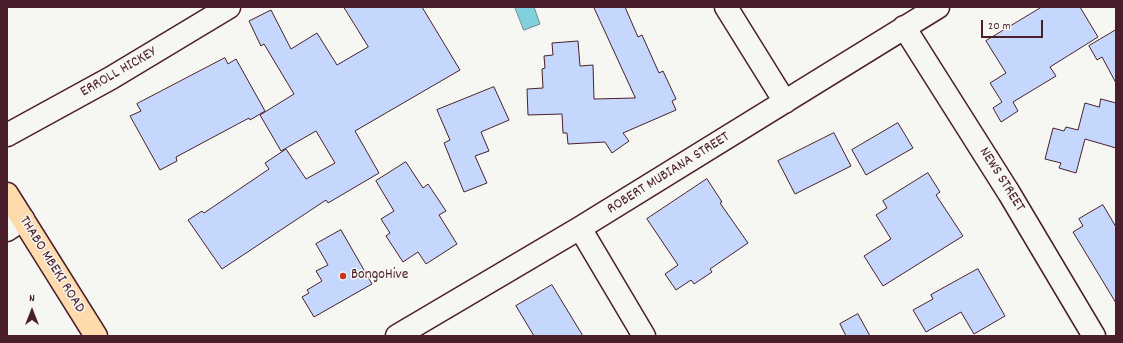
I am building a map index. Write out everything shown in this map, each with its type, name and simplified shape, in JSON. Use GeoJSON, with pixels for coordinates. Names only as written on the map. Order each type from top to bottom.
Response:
{"type":"FeatureCollection","features":[{"type":"Feature","properties":{"kind":"main road","name":"THABO MBEKI ROAD"},"geometry":{"type":"LineString","coordinates":[[7,194],[15,224],[96,336]]}},
{"type":"Feature","properties":{"kind":"street","name":"ERROLL HICKEY"},"geometry":{"type":"LineString","coordinates":[[7,135],[111,78],[229,7]]}},
{"type":"Feature","properties":{"kind":"street"},"geometry":{"type":"LineString","coordinates":[[726,7],[785,102]]}},
{"type":"Feature","properties":{"kind":"street","name":"ROBERT MUBIANA STREET"},"geometry":{"type":"LineString","coordinates":[[397,336],[580,228],[938,7]]}},
{"type":"Feature","properties":{"kind":"street","name":"NEWS STREET"},"geometry":{"type":"LineString","coordinates":[[904,27],[1009,193],[1094,336]]}},
{"type":"Feature","properties":{"kind":"street"},"geometry":{"type":"LineString","coordinates":[[580,228],[644,336]]}},
{"type":"Feature","properties":{"kind":"water"},"geometry":{"type":"Polygon","coordinates":[[[515,7],[534,7],[540,24],[524,30],[515,7]]]}},
{"type":"Feature","properties":{"kind":"building"},"geometry":{"type":"Polygon","coordinates":[[[344,7],[422,7],[460,70],[355,131],[379,173],[328,203],[326,200],[222,269],[188,220],[202,211],[204,213],[269,169],[265,163],[286,149],[306,179],[335,163],[316,131],[281,151],[260,115],[294,94],[264,44],[261,46],[249,21],[271,10],[291,49],[317,33],[337,65],[368,47],[344,7]]]}},
{"type":"Feature","properties":{"kind":"building"},"geometry":{"type":"Polygon","coordinates":[[[594,7],[625,7],[638,37],[642,35],[659,73],[663,71],[676,99],[672,101],[676,110],[623,133],[629,141],[612,153],[605,142],[568,144],[567,133],[563,133],[562,114],[528,115],[527,89],[543,88],[542,69],[545,68],[544,56],[553,55],[552,43],[578,41],[580,66],[593,65],[594,99],[635,98],[594,7]]]}},
{"type":"Feature","properties":{"kind":"building"},"geometry":{"type":"Polygon","coordinates":[[[1042,7],[1080,7],[1098,37],[1050,67],[1056,76],[1013,102],[1018,111],[1001,122],[993,108],[1002,102],[990,83],[1006,73],[986,41],[1042,7]]]}},
{"type":"Feature","properties":{"kind":"building"},"geometry":{"type":"Polygon","coordinates":[[[1116,30],[1116,83],[1102,57],[1097,60],[1089,46],[1116,30]]]}},
{"type":"Feature","properties":{"kind":"building"},"geometry":{"type":"Polygon","coordinates":[[[225,58],[228,64],[236,59],[265,111],[176,157],[177,161],[160,170],[130,116],[141,111],[137,104],[225,58]]]}},
{"type":"Feature","properties":{"kind":"building"},"geometry":{"type":"Polygon","coordinates":[[[494,87],[509,120],[481,132],[489,151],[475,156],[487,183],[464,192],[444,143],[450,140],[437,110],[494,87]]]}},
{"type":"Feature","properties":{"kind":"building"},"geometry":{"type":"Polygon","coordinates":[[[1101,99],[1116,103],[1116,148],[1085,139],[1076,173],[1059,168],[1061,163],[1045,159],[1053,128],[1064,131],[1066,127],[1078,130],[1085,103],[1099,107],[1101,99]]]}},
{"type":"Feature","properties":{"kind":"building"},"geometry":{"type":"Polygon","coordinates":[[[898,123],[913,148],[866,175],[852,150],[898,123]]]}},
{"type":"Feature","properties":{"kind":"building"},"geometry":{"type":"Polygon","coordinates":[[[834,133],[851,166],[795,194],[778,161],[834,133]]]}},
{"type":"Feature","properties":{"kind":"building"},"geometry":{"type":"Polygon","coordinates":[[[406,162],[423,188],[428,184],[446,211],[439,215],[457,244],[426,264],[418,252],[403,262],[386,236],[390,233],[381,219],[394,211],[376,181],[406,162]]]}},
{"type":"Feature","properties":{"kind":"building"},"geometry":{"type":"Polygon","coordinates":[[[928,173],[940,192],[936,195],[963,236],[883,286],[864,256],[891,239],[876,215],[887,208],[883,201],[928,173]]]}},
{"type":"Feature","properties":{"kind":"building"},"geometry":{"type":"Polygon","coordinates":[[[707,179],[722,202],[720,203],[748,243],[710,269],[712,272],[694,284],[691,280],[676,290],[665,274],[678,265],[647,219],[707,179]]]}},
{"type":"Feature","properties":{"kind":"building"},"geometry":{"type":"Polygon","coordinates":[[[1103,205],[1116,227],[1116,303],[1073,232],[1083,226],[1079,219],[1103,205]]]}},
{"type":"Feature","properties":{"kind":"building","name":"BongoHive"},"geometry":{"type":"Polygon","coordinates":[[[341,230],[372,284],[314,317],[302,297],[309,293],[307,290],[322,281],[316,271],[328,265],[316,244],[341,230]]]}},
{"type":"Feature","properties":{"kind":"building"},"geometry":{"type":"Polygon","coordinates":[[[978,269],[1005,316],[974,334],[961,312],[926,332],[913,310],[933,299],[931,295],[978,269]]]}},
{"type":"Feature","properties":{"kind":"building"},"geometry":{"type":"Polygon","coordinates":[[[552,285],[583,336],[534,336],[516,306],[552,285]]]}},
{"type":"Feature","properties":{"kind":"building"},"geometry":{"type":"Polygon","coordinates":[[[858,314],[870,336],[846,336],[840,324],[858,314]]]}},
{"type":"Feature","properties":{"kind":"place","name":"BongoHive"},"geometry":{"type":"Point","coordinates":[343,276]}}]}
